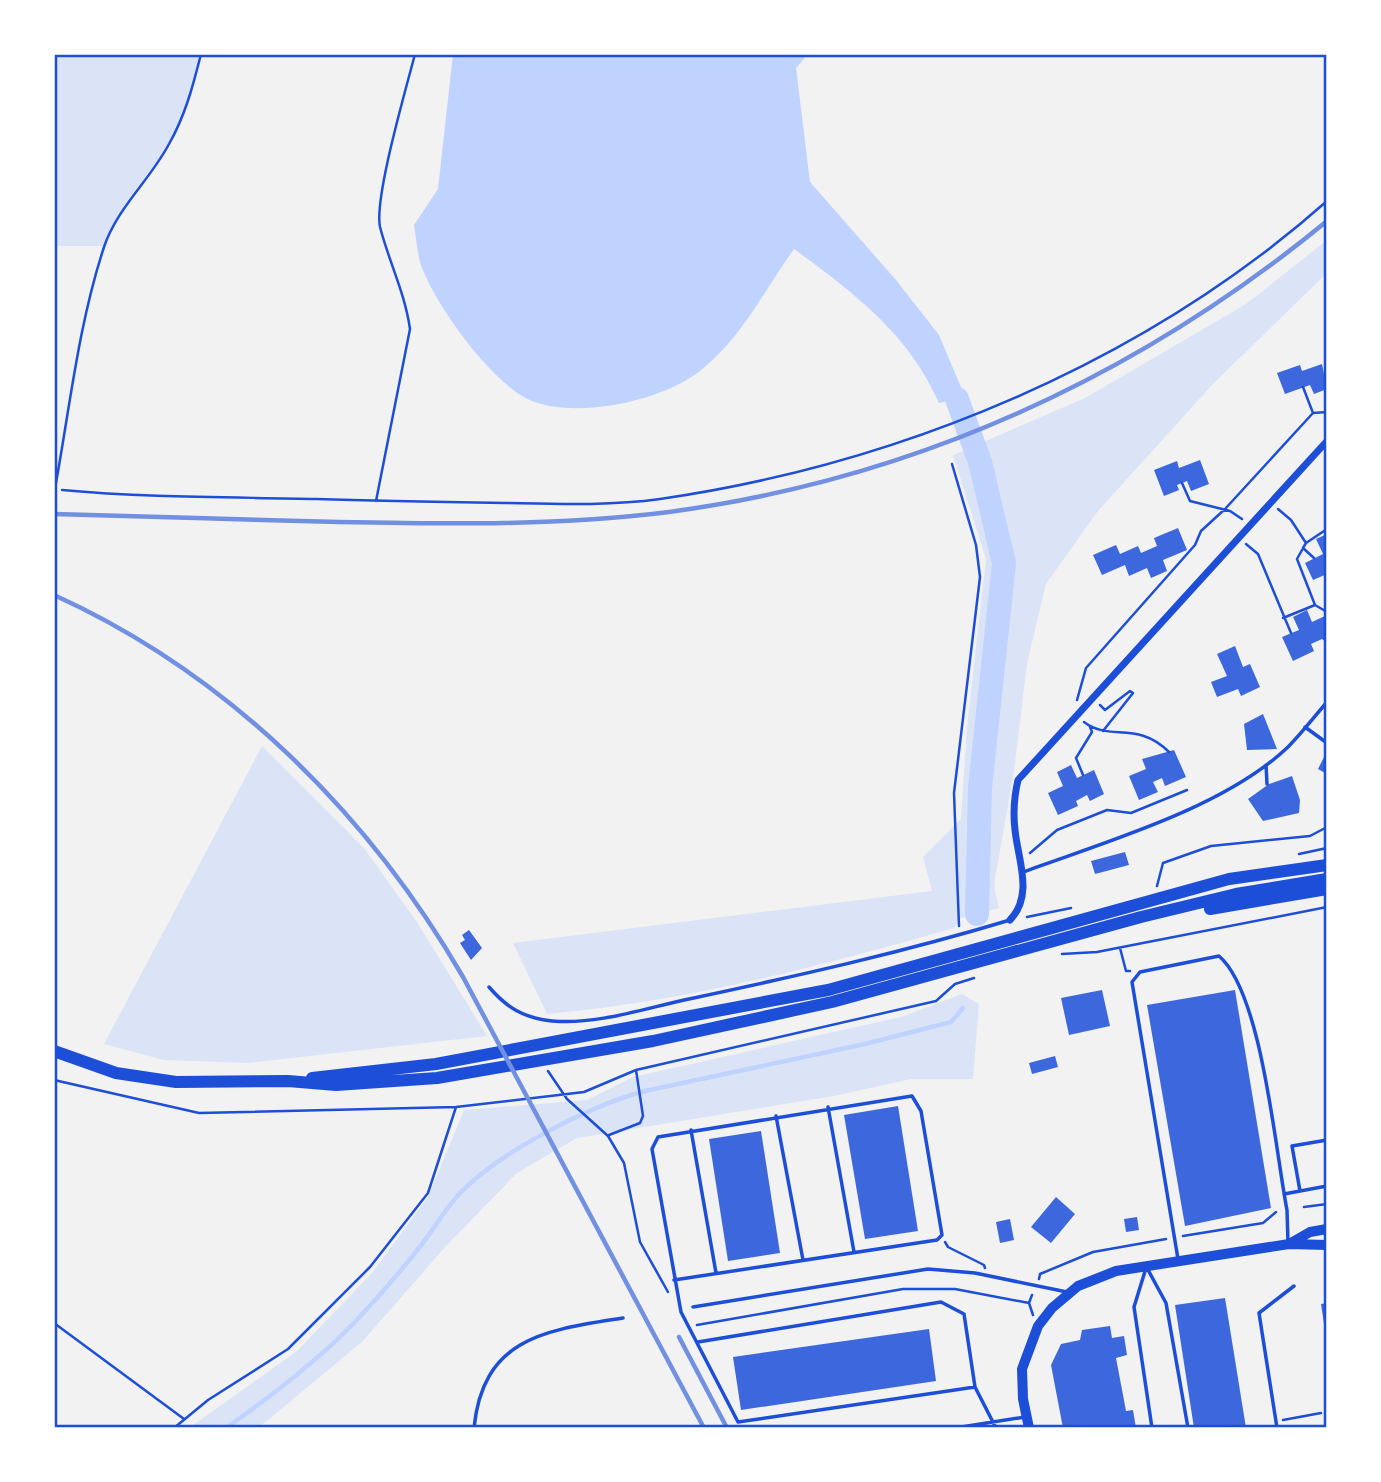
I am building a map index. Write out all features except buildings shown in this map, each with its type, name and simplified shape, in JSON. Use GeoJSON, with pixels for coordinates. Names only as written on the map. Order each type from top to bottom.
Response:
{"type":"FeatureCollection","features":[{"type":"Feature","properties":{"kind":"main road"},"geometry":{"type":"LineString","coordinates":[[288,1081],[436,1064],[828,990],[1269,867],[1327,857]]}},
{"type":"Feature","properties":{"kind":"main road"},"geometry":{"type":"LineString","coordinates":[[1229,879],[1327,865]]}},
{"type":"Feature","properties":{"kind":"main road"},"geometry":{"type":"LineString","coordinates":[[54,1051],[116,1073],[176,1082],[288,1081],[337,1085],[437,1077],[653,1041],[832,1002],[1141,917],[1236,894],[1327,879]]}},
{"type":"Feature","properties":{"kind":"main road"},"geometry":{"type":"LineString","coordinates":[[1141,917],[1162,920],[1277,896],[1327,889]]}},
{"type":"Feature","properties":{"kind":"street"},"geometry":{"type":"LineString","coordinates":[[1010,920],[1022,902],[1023,872],[1013,811],[1018,780],[1052,747],[1071,720],[1327,441]]}},
{"type":"Feature","properties":{"kind":"street"},"geometry":{"type":"LineString","coordinates":[[1289,1244],[1310,1232],[1327,1229]]}},
{"type":"Feature","properties":{"kind":"street"},"geometry":{"type":"LineString","coordinates":[[1030,1428],[1021,1369],[1038,1326],[1069,1292],[1098,1276],[1146,1266],[1289,1244],[1327,1245]]}},
{"type":"Feature","properties":{"kind":"lane"},"geometry":{"type":"LineString","coordinates":[[1023,872],[1151,827],[1205,800],[1266,765],[1327,702]]}},
{"type":"Feature","properties":{"kind":"lane"},"geometry":{"type":"LineString","coordinates":[[1305,727],[1327,743]]}},
{"type":"Feature","properties":{"kind":"lane"},"geometry":{"type":"LineString","coordinates":[[1266,765],[1267,784]]}},
{"type":"Feature","properties":{"kind":"lane"},"geometry":{"type":"LineString","coordinates":[[489,987],[513,1011],[525,1016],[554,1021],[601,1017],[817,971],[960,936],[1010,920]]}},
{"type":"Feature","properties":{"kind":"lane"},"geometry":{"type":"LineString","coordinates":[[1179,1261],[1132,982],[1140,972],[1219,956],[1228,964],[1252,1013],[1284,1194],[1289,1244]]}},
{"type":"Feature","properties":{"kind":"lane"},"geometry":{"type":"LineString","coordinates":[[674,1280],[937,1240],[942,1235],[921,1111],[912,1096],[828,1107],[658,1137],[652,1149],[674,1280],[681,1312],[741,1428]]}},
{"type":"Feature","properties":{"kind":"lane"},"geometry":{"type":"LineString","coordinates":[[828,1107],[854,1252]]}},
{"type":"Feature","properties":{"kind":"lane"},"geometry":{"type":"LineString","coordinates":[[776,1116],[803,1260]]}},
{"type":"Feature","properties":{"kind":"lane"},"geometry":{"type":"LineString","coordinates":[[691,1130],[716,1273]]}},
{"type":"Feature","properties":{"kind":"lane"},"geometry":{"type":"LineString","coordinates":[[1300,1191],[1292,1146],[1327,1140]]}},
{"type":"Feature","properties":{"kind":"lane"},"geometry":{"type":"LineString","coordinates":[[1284,1194],[1327,1186]]}},
{"type":"Feature","properties":{"kind":"lane"},"geometry":{"type":"LineString","coordinates":[[1146,1266],[1134,1307],[1152,1428]]}},
{"type":"Feature","properties":{"kind":"lane"},"geometry":{"type":"LineString","coordinates":[[1146,1266],[1166,1303],[1188,1428]]}},
{"type":"Feature","properties":{"kind":"lane"},"geometry":{"type":"LineString","coordinates":[[693,1307],[928,1269],[986,1275],[1069,1292]]}},
{"type":"Feature","properties":{"kind":"lane"},"geometry":{"type":"LineString","coordinates":[[1277,1428],[1259,1312],[1294,1286]]}},
{"type":"Feature","properties":{"kind":"lane"},"geometry":{"type":"LineString","coordinates":[[698,1342],[941,1302],[964,1314],[975,1387],[996,1428]]}},
{"type":"Feature","properties":{"kind":"lane"},"geometry":{"type":"LineString","coordinates":[[474,1428],[483,1385],[494,1367],[517,1346],[556,1329],[623,1318]]}},
{"type":"Feature","properties":{"kind":"lane"},"geometry":{"type":"LineString","coordinates":[[738,1422],[975,1387]]}},
{"type":"Feature","properties":{"kind":"lane"},"geometry":{"type":"LineString","coordinates":[[955,1428],[1027,1416]]}},
{"type":"Feature","properties":{"kind":"path"},"geometry":{"type":"LineString","coordinates":[[201,54],[191,97],[168,146],[125,204],[104,246],[76,369],[55,489],[215,498],[590,505],[659,499],[793,473],[900,441],[1071,371],[1163,322],[1294,231],[1327,201]]}},
{"type":"Feature","properties":{"kind":"path"},"geometry":{"type":"LineString","coordinates":[[376,501],[410,329],[406,302],[380,225],[382,195],[415,54]]}},
{"type":"Feature","properties":{"kind":"path"},"geometry":{"type":"LineString","coordinates":[[1303,387],[1313,413]]}},
{"type":"Feature","properties":{"kind":"path"},"geometry":{"type":"LineString","coordinates":[[1071,720],[1086,668],[1195,545],[1201,531],[1225,509],[1313,413],[1327,412]]}},
{"type":"Feature","properties":{"kind":"path"},"geometry":{"type":"LineString","coordinates":[[952,464],[976,545],[980,577],[954,793],[960,936]]}},
{"type":"Feature","properties":{"kind":"path"},"geometry":{"type":"LineString","coordinates":[[1182,483],[1190,501],[1225,509],[1250,525]]}},
{"type":"Feature","properties":{"kind":"path"},"geometry":{"type":"LineString","coordinates":[[1271,503],[1291,520],[1306,543]]}},
{"type":"Feature","properties":{"kind":"path"},"geometry":{"type":"LineString","coordinates":[[1327,529],[1306,543],[1297,559],[1315,605],[1327,612]]}},
{"type":"Feature","properties":{"kind":"path"},"geometry":{"type":"LineString","coordinates":[[1239,537],[1258,554],[1291,633]]}},
{"type":"Feature","properties":{"kind":"path"},"geometry":{"type":"LineString","coordinates":[[1303,548],[1314,558]]}},
{"type":"Feature","properties":{"kind":"path"},"geometry":{"type":"LineString","coordinates":[[1283,618],[1315,605]]}},
{"type":"Feature","properties":{"kind":"path"},"geometry":{"type":"LineString","coordinates":[[1092,697],[1105,710],[1130,691],[1133,693],[1102,730]]}},
{"type":"Feature","properties":{"kind":"path"},"geometry":{"type":"LineString","coordinates":[[1083,775],[1076,758],[1092,732],[1090,727],[1144,734],[1157,740],[1169,752]]}},
{"type":"Feature","properties":{"kind":"path"},"geometry":{"type":"LineString","coordinates":[[1020,862],[1057,830],[1107,810],[1131,813],[1187,790]]}},
{"type":"Feature","properties":{"kind":"path"},"geometry":{"type":"LineString","coordinates":[[1157,886],[1163,863],[1196,850],[1310,836],[1327,827]]}},
{"type":"Feature","properties":{"kind":"path"},"geometry":{"type":"LineString","coordinates":[[1053,954],[1120,948],[1327,907]]}},
{"type":"Feature","properties":{"kind":"path"},"geometry":{"type":"LineString","coordinates":[[1120,948],[1126,971],[1140,972]]}},
{"type":"Feature","properties":{"kind":"path"},"geometry":{"type":"LineString","coordinates":[[54,1080],[199,1113],[456,1107],[584,1092],[636,1070],[936,1000],[956,984],[978,976]]}},
{"type":"Feature","properties":{"kind":"path"},"geometry":{"type":"LineString","coordinates":[[608,1136],[640,1123],[643,1116],[636,1070]]}},
{"type":"Feature","properties":{"kind":"path"},"geometry":{"type":"LineString","coordinates":[[548,1071],[567,1099],[608,1136],[624,1163],[640,1242],[681,1312]]}},
{"type":"Feature","properties":{"kind":"path"},"geometry":{"type":"LineString","coordinates":[[174,1428],[288,1349],[370,1267],[428,1193],[456,1107]]}},
{"type":"Feature","properties":{"kind":"path"},"geometry":{"type":"LineString","coordinates":[[1304,1207],[1327,1204]]}},
{"type":"Feature","properties":{"kind":"path"},"geometry":{"type":"LineString","coordinates":[[1184,1236],[1263,1223],[1276,1212]]}},
{"type":"Feature","properties":{"kind":"path"},"geometry":{"type":"LineString","coordinates":[[942,1235],[948,1247],[984,1265],[986,1275]]}},
{"type":"Feature","properties":{"kind":"path"},"geometry":{"type":"LineString","coordinates":[[1040,1274],[1093,1252],[1162,1240]]}},
{"type":"Feature","properties":{"kind":"path"},"geometry":{"type":"LineString","coordinates":[[689,1327],[903,1289],[955,1289],[1029,1303]]}},
{"type":"Feature","properties":{"kind":"path"},"geometry":{"type":"LineString","coordinates":[[1033,1294],[1029,1303],[1038,1326]]}},
{"type":"Feature","properties":{"kind":"path"},"geometry":{"type":"LineString","coordinates":[[54,1323],[184,1420]]}},
{"type":"Feature","properties":{"kind":"path"},"geometry":{"type":"LineString","coordinates":[[1276,1422],[1321,1413]]}},
{"type":"Feature","properties":{"kind":"shaded area"},"geometry":{"type":"Polygon","coordinates":[[[54,54],[201,54],[191,97],[168,146],[125,204],[104,246],[54,246],[54,54]]]}},
{"type":"Feature","properties":{"kind":"shaded area"},"geometry":{"type":"Polygon","coordinates":[[[1327,240],[1327,273],[1213,384],[1098,511],[1046,584],[1027,664],[1014,771],[994,885],[999,908],[961,918],[954,928],[752,981],[650,1001],[547,1014],[513,943],[932,891],[923,857],[961,819],[967,727],[986,559],[953,455],[1085,398],[1246,304],[1327,240]]]}},
{"type":"Feature","properties":{"kind":"shaded area"},"geometry":{"type":"Polygon","coordinates":[[[262,746],[364,848],[417,922],[487,1036],[247,1063],[164,1060],[104,1044],[262,746]]]}},
{"type":"Feature","properties":{"kind":"shaded area"},"geometry":{"type":"Polygon","coordinates":[[[962,994],[979,1004],[973,1079],[911,1079],[834,1096],[577,1138],[517,1173],[447,1245],[362,1342],[268,1420],[257,1428],[189,1428],[297,1351],[372,1273],[428,1197],[464,1110],[587,1100],[633,1077],[901,1017],[962,994]]]}},
{"type":"Feature","properties":{"kind":"water"},"geometry":{"type":"Polygon","coordinates":[[[453,54],[808,54],[796,68],[810,182],[896,280],[939,335],[963,392],[957,399],[939,403],[912,356],[895,335],[858,299],[794,249],[728,344],[700,371],[684,382],[642,398],[595,407],[551,406],[532,401],[516,392],[483,361],[450,319],[427,279],[418,253],[414,225],[438,189],[453,54]]]}},
{"type":"Feature","properties":{"kind":"waterway"},"geometry":{"type":"LineString","coordinates":[[957,399],[980,462],[1004,563],[980,788],[977,914]]}},
{"type":"Feature","properties":{"kind":"waterway"},"geometry":{"type":"LineString","coordinates":[[226,1428],[292,1379],[353,1324],[406,1264],[460,1193],[498,1161],[522,1146],[598,1107],[645,1091],[865,1044],[951,1022],[963,1008]]}},
{"type":"Feature","properties":{"kind":"railway"},"geometry":{"type":"LineString","coordinates":[[54,514],[338,522],[504,523],[628,517],[760,496],[848,475],[934,447],[1018,413],[1099,373],[1178,328],[1254,277],[1327,221]]}},
{"type":"Feature","properties":{"kind":"railway"},"geometry":{"type":"LineString","coordinates":[[54,595],[118,627],[178,665],[235,707],[288,754],[338,805],[383,859],[425,917],[463,977],[704,1428]]}},
{"type":"Feature","properties":{"kind":"railway"},"geometry":{"type":"LineString","coordinates":[[679,1337],[727,1428]]}}]}
